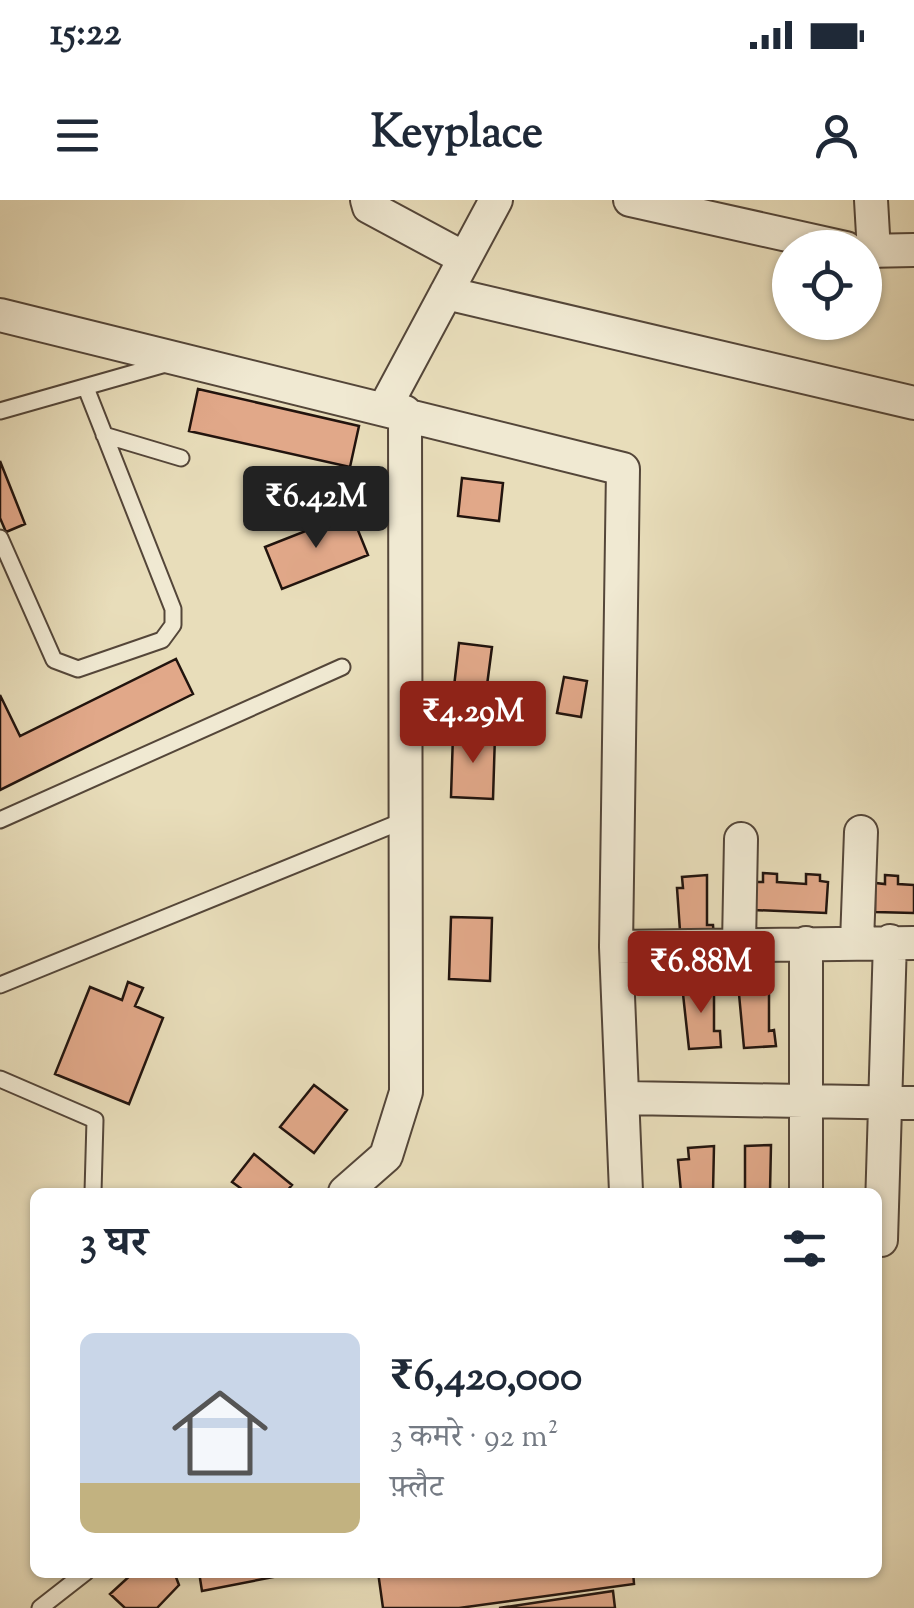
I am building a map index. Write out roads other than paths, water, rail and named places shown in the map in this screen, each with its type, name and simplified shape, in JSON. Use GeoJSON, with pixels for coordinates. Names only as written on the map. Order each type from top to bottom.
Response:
{"type":"FeatureCollection","features":[{"type":"Feature","properties":{"kind":"street"},"geometry":{"type":"LineString","coordinates":[[367,200],[369,208],[464,258]]}},
{"type":"Feature","properties":{"kind":"street"},"geometry":{"type":"LineString","coordinates":[[350,1188],[386,1156],[406,1092],[405,820],[395,409],[446,293],[496,200]]}},
{"type":"Feature","properties":{"kind":"street"},"geometry":{"type":"LineString","coordinates":[[630,200],[772,231]]}},
{"type":"Feature","properties":{"kind":"street"},"geometry":{"type":"LineString","coordinates":[[866,230],[871,200]]}},
{"type":"Feature","properties":{"kind":"street"},"geometry":{"type":"LineString","coordinates":[[882,250],[914,250]]}},
{"type":"Feature","properties":{"kind":"street"},"geometry":{"type":"LineString","coordinates":[[446,293],[914,403]]}},
{"type":"Feature","properties":{"kind":"street"},"geometry":{"type":"LineString","coordinates":[[0,315],[395,409],[623,469],[616,947],[626,1188]]}},
{"type":"Feature","properties":{"kind":"street"},"geometry":{"type":"LineString","coordinates":[[857,942],[860,832]]}},
{"type":"Feature","properties":{"kind":"street"},"geometry":{"type":"LineString","coordinates":[[740,944],[741,839]]}},
{"type":"Feature","properties":{"kind":"street"},"geometry":{"type":"LineString","coordinates":[[616,947],[902,942],[899,1103],[882,1214]]}},
{"type":"Feature","properties":{"kind":"street"},"geometry":{"type":"LineString","coordinates":[[806,943],[806,1188]]}},
{"type":"Feature","properties":{"kind":"street"},"geometry":{"type":"LineString","coordinates":[[624,1098],[899,1103]]}},
{"type":"Feature","properties":{"kind":"lane"},"geometry":{"type":"LineString","coordinates":[[0,411],[183,360]]}},
{"type":"Feature","properties":{"kind":"lane"},"geometry":{"type":"LineString","coordinates":[[0,538],[54,660],[78,669],[162,640],[173,625],[173,609],[86,388]]}},
{"type":"Feature","properties":{"kind":"lane"},"geometry":{"type":"LineString","coordinates":[[104,435],[180,458]]}},
{"type":"Feature","properties":{"kind":"lane"},"geometry":{"type":"LineString","coordinates":[[0,820],[342,668]]}},
{"type":"Feature","properties":{"kind":"lane"},"geometry":{"type":"LineString","coordinates":[[0,985],[405,820]]}},
{"type":"Feature","properties":{"kind":"lane"},"geometry":{"type":"LineString","coordinates":[[0,1078],[95,1120],[93,1188]]}},
{"type":"Feature","properties":{"kind":"lane"},"geometry":{"type":"LineString","coordinates":[[40,1608],[78,1578]]}}]}
